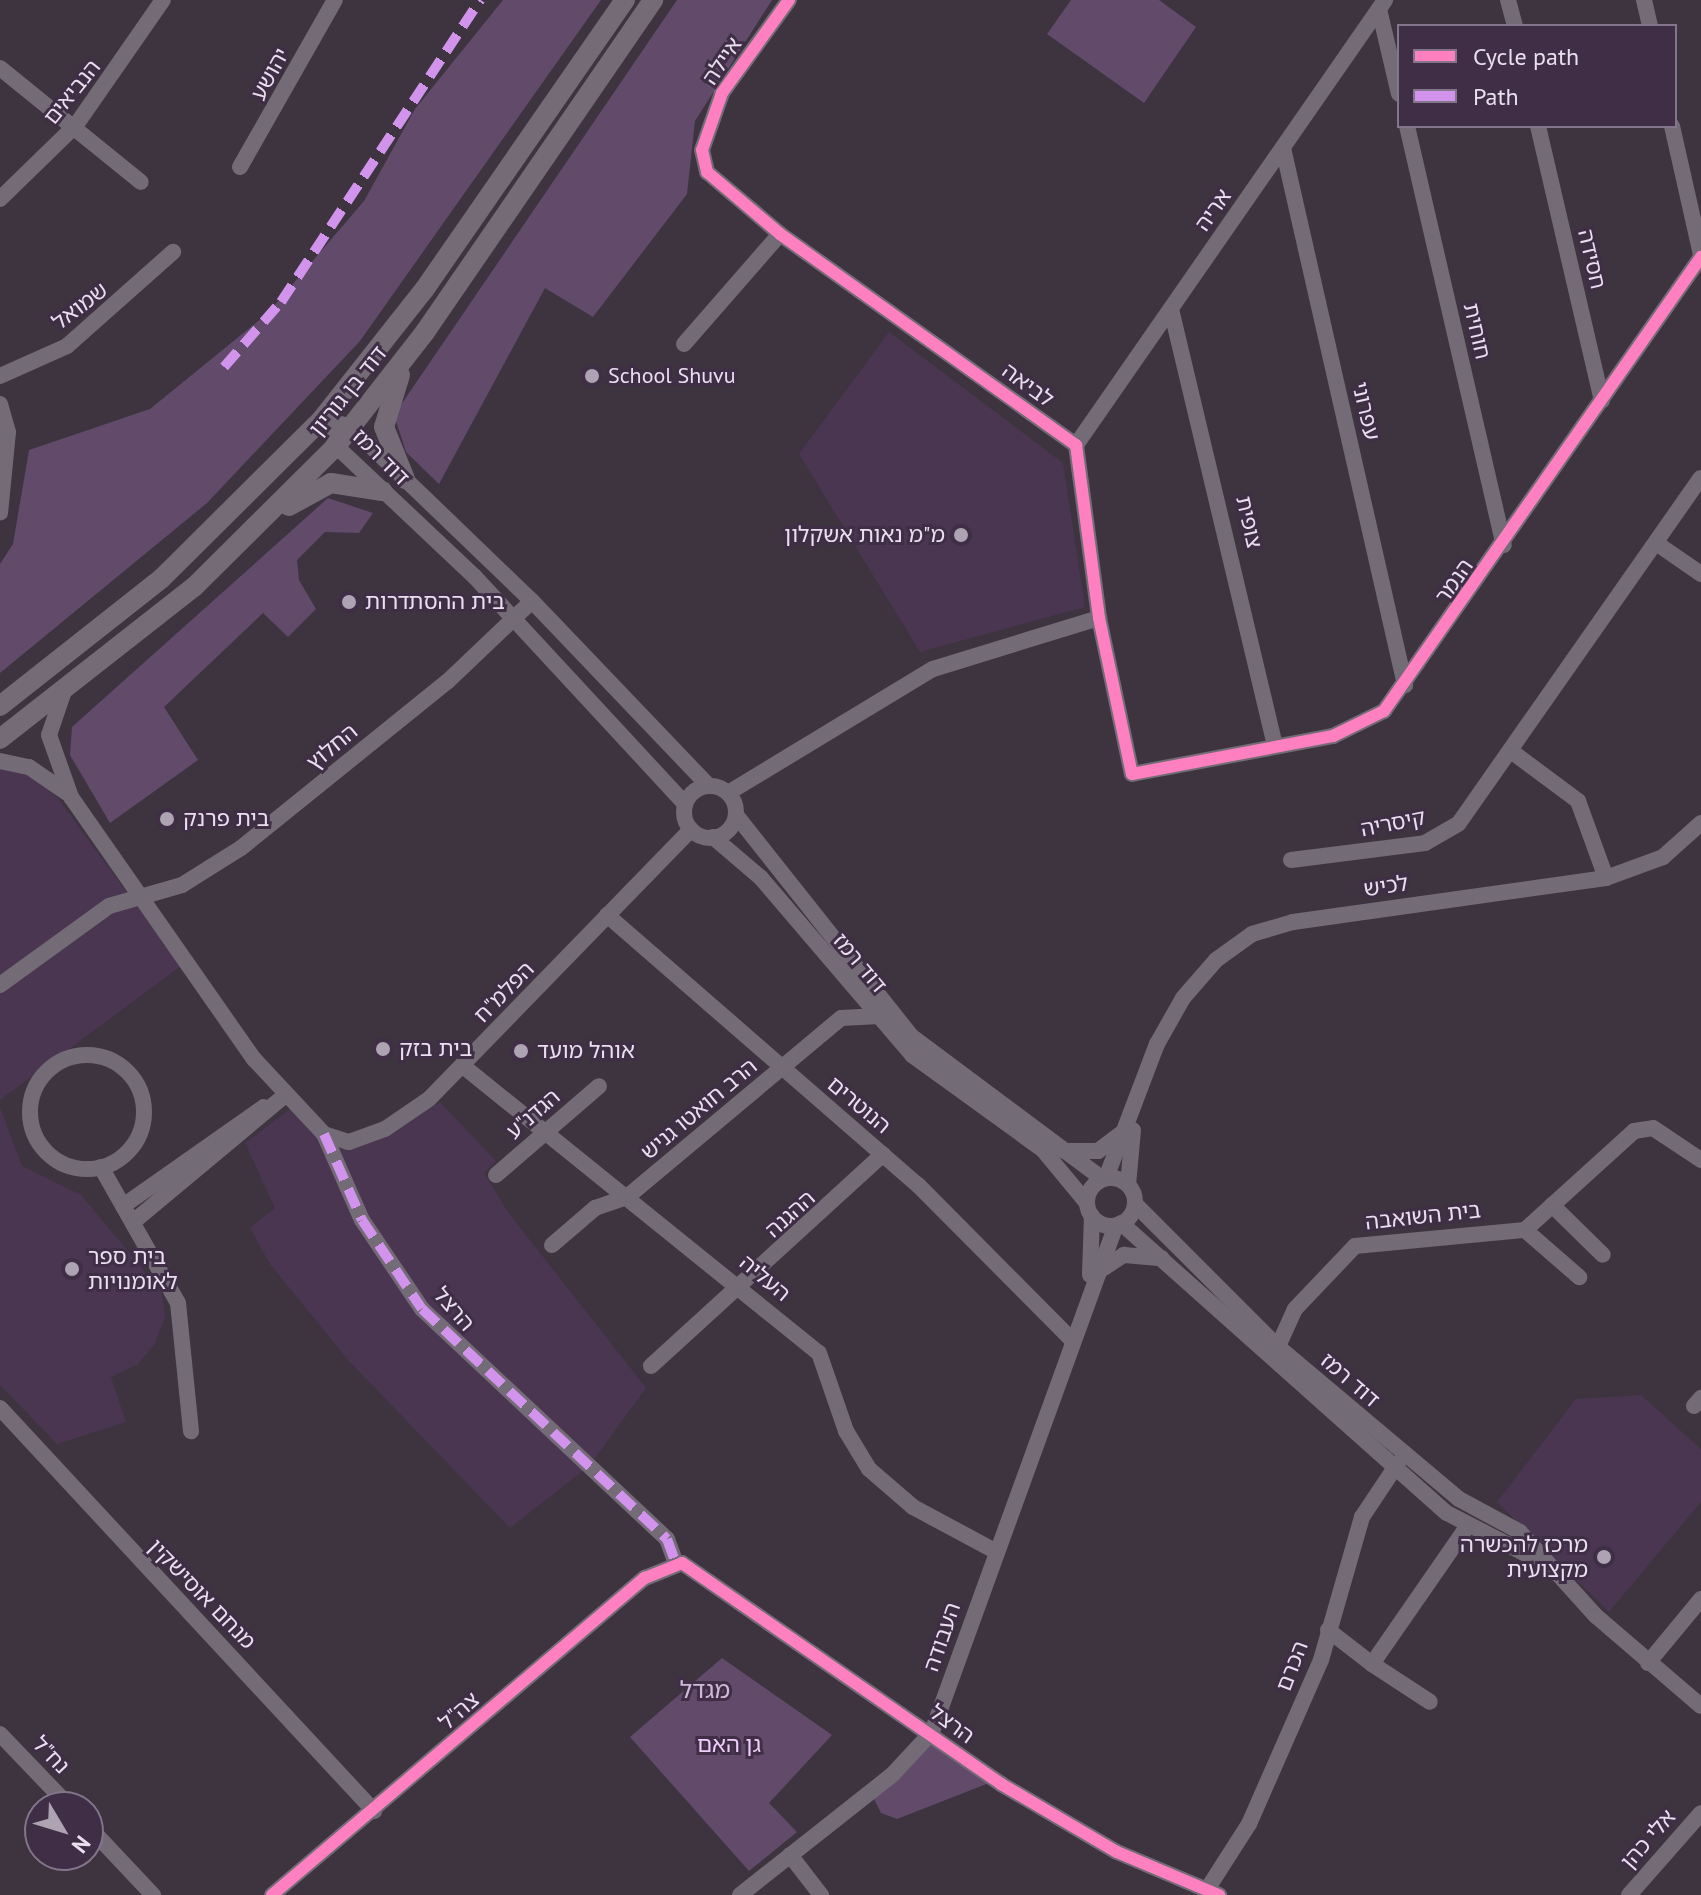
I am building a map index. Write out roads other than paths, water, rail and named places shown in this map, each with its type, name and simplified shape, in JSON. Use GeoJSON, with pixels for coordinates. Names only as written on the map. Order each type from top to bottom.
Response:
{"type":"FeatureCollection","features":[{"type":"Feature","properties":{"kind":"main road","name":"דוד בן גוריון"},"geometry":{"type":"LineString","coordinates":[[0,706],[162,578],[322,419],[424,290],[625,0]]}},
{"type":"Feature","properties":{"kind":"main road","name":"דוד בן גוריון"},"geometry":{"type":"LineString","coordinates":[[0,739],[64,691],[257,529],[336,446],[413,347],[653,0]]}},
{"type":"Feature","properties":{"kind":"main road"},"geometry":{"type":"LineString","coordinates":[[405,479],[384,427],[413,347]]}},
{"type":"Feature","properties":{"kind":"main road"},"geometry":{"type":"LineString","coordinates":[[257,529],[331,483],[382,491]]}},
{"type":"Feature","properties":{"kind":"street","name":"הנביאים"},"geometry":{"type":"LineString","coordinates":[[0,199],[76,125],[163,0]]}},
{"type":"Feature","properties":{"kind":"street","name":"יהושע"},"geometry":{"type":"LineString","coordinates":[[240,167],[334,0]]}},
{"type":"Feature","properties":{"kind":"street","name":"איילה"},"geometry":{"type":"LineString","coordinates":[[702,150],[722,93],[789,0]]}},
{"type":"Feature","properties":{"kind":"street"},"geometry":{"type":"LineString","coordinates":[[1508,0],[1514,24]]}},
{"type":"Feature","properties":{"kind":"street"},"geometry":{"type":"LineString","coordinates":[[1644,0],[1650,24]]}},
{"type":"Feature","properties":{"kind":"street"},"geometry":{"type":"LineString","coordinates":[[1382,5],[1397,84]]}},
{"type":"Feature","properties":{"kind":"street","name":"אריה"},"geometry":{"type":"LineString","coordinates":[[1076,445],[1382,5]]}},
{"type":"Feature","properties":{"kind":"street"},"geometry":{"type":"LineString","coordinates":[[0,68],[76,125],[141,182]]}},
{"type":"Feature","properties":{"kind":"street","name":"חוחית"},"geometry":{"type":"LineString","coordinates":[[1407,128],[1504,545]]}},
{"type":"Feature","properties":{"kind":"street","name":"חסידה"},"geometry":{"type":"LineString","coordinates":[[1538,128],[1602,401]]}},
{"type":"Feature","properties":{"kind":"street"},"geometry":{"type":"LineString","coordinates":[[1672,128],[1701,256]]}},
{"type":"Feature","properties":{"kind":"street","name":"עפרוני"},"geometry":{"type":"LineString","coordinates":[[1283,148],[1405,685]]}},
{"type":"Feature","properties":{"kind":"street","name":"לביאה"},"geometry":{"type":"LineString","coordinates":[[702,150],[722,191],[1076,445]]}},
{"type":"Feature","properties":{"kind":"street"},"geometry":{"type":"LineString","coordinates":[[684,344],[780,234]]}},
{"type":"Feature","properties":{"kind":"street","name":"שמואל"},"geometry":{"type":"LineString","coordinates":[[0,376],[67,346],[173,252]]}},
{"type":"Feature","properties":{"kind":"street","name":"הנמר"},"geometry":{"type":"LineString","coordinates":[[1099,618],[1132,774],[1359,726],[1405,685],[1701,256]]}},
{"type":"Feature","properties":{"kind":"street","name":"צופית"},"geometry":{"type":"LineString","coordinates":[[1171,309],[1275,746]]}},
{"type":"Feature","properties":{"kind":"street"},"geometry":{"type":"LineString","coordinates":[[0,404],[8,432],[0,513]]}},
{"type":"Feature","properties":{"kind":"street","name":"דוד רמז"},"geometry":{"type":"LineString","coordinates":[[322,419],[351,427],[532,601],[708,785]]}},
{"type":"Feature","properties":{"kind":"street","name":"דוד רמז"},"geometry":{"type":"LineString","coordinates":[[322,419],[336,446],[513,619],[685,804]]}},
{"type":"Feature","properties":{"kind":"street"},"geometry":{"type":"LineString","coordinates":[[728,793],[933,669],[1099,618],[1076,445]]}},
{"type":"Feature","properties":{"kind":"street","name":"קיסריה"},"geometry":{"type":"LineString","coordinates":[[1291,860],[1443,835],[1511,751],[1701,478]]}},
{"type":"Feature","properties":{"kind":"street"},"geometry":{"type":"LineString","coordinates":[[1656,543],[1701,574]]}},
{"type":"Feature","properties":{"kind":"street","name":"החלוץ"},"geometry":{"type":"LineString","coordinates":[[0,985],[90,918],[139,895],[182,885],[271,827],[532,601]]}},
{"type":"Feature","properties":{"kind":"street","name":"הרצל"},"geometry":{"type":"LineString","coordinates":[[64,691],[49,735],[71,797],[283,1097],[324,1134],[362,1220],[422,1309],[667,1539],[676,1564],[691,1565],[932,1732],[1001,1784],[1117,1852],[1213,1892]]}},
{"type":"Feature","properties":{"kind":"street"},"geometry":{"type":"LineString","coordinates":[[1511,751],[1578,801],[1606,878]]}},
{"type":"Feature","properties":{"kind":"street","name":"הרצל"},"geometry":{"type":"LineString","coordinates":[[0,761],[29,767],[71,797]]}},
{"type":"Feature","properties":{"kind":"street"},"geometry":{"type":"LineString","coordinates":[[708,785],[728,793],[736,815],[713,837],[691,830],[685,804],[708,785]]}},
{"type":"Feature","properties":{"kind":"street","name":"דוד רמז"},"geometry":{"type":"LineString","coordinates":[[736,815],[911,1036],[1104,1179],[1128,1185]]}},
{"type":"Feature","properties":{"kind":"street","name":"לכיש"},"geometry":{"type":"LineString","coordinates":[[1090,1210],[1142,1085],[1183,998],[1216,960],[1252,934],[1293,922],[1606,878],[1663,857],[1701,823]]}},
{"type":"Feature","properties":{"kind":"street","name":"הפלמ\"ח"},"geometry":{"type":"LineString","coordinates":[[324,1134],[349,1142],[385,1129],[463,1066],[691,830]]}},
{"type":"Feature","properties":{"kind":"street","name":"דוד רמז"},"geometry":{"type":"LineString","coordinates":[[713,837],[761,878],[875,1016],[929,1069],[1043,1150],[1090,1210],[1119,1224],[1165,1259],[1275,1353],[1467,1505],[1509,1523],[1648,1663],[1701,1706]]}},
{"type":"Feature","properties":{"kind":"street","name":"הנוטרים"},"geometry":{"type":"LineString","coordinates":[[607,915],[883,1154],[1072,1340]]}},
{"type":"Feature","properties":{"kind":"street","name":"הרב חואטו גניש"},"geometry":{"type":"LineString","coordinates":[[552,1245],[595,1208],[627,1197],[841,1018],[875,1016]]}},
{"type":"Feature","properties":{"kind":"street"},"geometry":{"type":"LineString","coordinates":[[75,1055],[112,1060],[128,1072],[144,1107],[133,1145],[101,1167],[57,1160],[31,1125],[34,1089],[44,1073],[75,1055]]}},
{"type":"Feature","properties":{"kind":"street","name":"העליה"},"geometry":{"type":"LineString","coordinates":[[463,1066],[740,1284],[819,1353],[846,1431],[869,1469],[913,1507],[995,1551]]}},
{"type":"Feature","properties":{"kind":"street","name":"לכיש"},"geometry":{"type":"LineString","coordinates":[[1128,1185],[1142,1085]]}},
{"type":"Feature","properties":{"kind":"street","name":"הגדנ\"ע"},"geometry":{"type":"LineString","coordinates":[[496,1175],[599,1086]]}},
{"type":"Feature","properties":{"kind":"street"},"geometry":{"type":"LineString","coordinates":[[123,1206],[283,1097]]}},
{"type":"Feature","properties":{"kind":"street"},"geometry":{"type":"LineString","coordinates":[[133,1222],[283,1097]]}},
{"type":"Feature","properties":{"kind":"street"},"geometry":{"type":"LineString","coordinates":[[1579,1277],[1525,1230],[1634,1131],[1653,1128],[1701,1160]]}},
{"type":"Feature","properties":{"kind":"street"},"geometry":{"type":"LineString","coordinates":[[1064,1151],[1098,1151],[1125,1129]]}},
{"type":"Feature","properties":{"kind":"street","name":"ההגנה"},"geometry":{"type":"LineString","coordinates":[[651,1366],[883,1154]]}},
{"type":"Feature","properties":{"kind":"street"},"geometry":{"type":"LineString","coordinates":[[101,1167],[178,1303],[191,1431]]}},
{"type":"Feature","properties":{"kind":"street"},"geometry":{"type":"LineString","coordinates":[[1128,1185],[1135,1204]]}},
{"type":"Feature","properties":{"kind":"street","name":"דוד רמז"},"geometry":{"type":"LineString","coordinates":[[1135,1204],[1275,1353],[1393,1469],[1466,1528],[1503,1539],[1551,1568]]}},
{"type":"Feature","properties":{"kind":"street","name":"העבודה"},"geometry":{"type":"LineString","coordinates":[[740,1895],[893,1774],[932,1732],[1079,1319],[1119,1224],[1135,1204]]}},
{"type":"Feature","properties":{"kind":"street"},"geometry":{"type":"LineString","coordinates":[[1552,1205],[1603,1255]]}},
{"type":"Feature","properties":{"kind":"street","name":"העבודה"},"geometry":{"type":"LineString","coordinates":[[1079,1319],[1092,1265],[1090,1210]]}},
{"type":"Feature","properties":{"kind":"street","name":"בית השואבה"},"geometry":{"type":"LineString","coordinates":[[1275,1353],[1306,1295],[1355,1246],[1525,1230]]}},
{"type":"Feature","properties":{"kind":"street"},"geometry":{"type":"LineString","coordinates":[[1098,1272],[1124,1255],[1165,1259]]}},
{"type":"Feature","properties":{"kind":"street","name":"מנחם אוסישקין"},"geometry":{"type":"LineString","coordinates":[[0,1408],[374,1811]]}},
{"type":"Feature","properties":{"kind":"street","name":"הכרם"},"geometry":{"type":"LineString","coordinates":[[1213,1892],[1245,1834],[1328,1630],[1362,1517],[1404,1455]]}},
{"type":"Feature","properties":{"kind":"street"},"geometry":{"type":"LineString","coordinates":[[1372,1664],[1466,1528]]}},
{"type":"Feature","properties":{"kind":"street","name":"צה\"ל"},"geometry":{"type":"LineString","coordinates":[[272,1895],[645,1578],[676,1564]]}},
{"type":"Feature","properties":{"kind":"street"},"geometry":{"type":"LineString","coordinates":[[1648,1663],[1701,1599]]}},
{"type":"Feature","properties":{"kind":"street"},"geometry":{"type":"LineString","coordinates":[[1328,1630],[1372,1664],[1430,1702]]}},
{"type":"Feature","properties":{"kind":"street","name":"נח\"ל"},"geometry":{"type":"LineString","coordinates":[[0,1734],[55,1791]]}},
{"type":"Feature","properties":{"kind":"street","name":"אלי כהן"},"geometry":{"type":"LineString","coordinates":[[1629,1895],[1701,1813]]}},
{"type":"Feature","properties":{"kind":"street"},"geometry":{"type":"LineString","coordinates":[[104,1843],[153,1895]]}},
{"type":"Feature","properties":{"kind":"street"},"geometry":{"type":"LineString","coordinates":[[790,1855],[821,1895]]}},
{"type":"Feature","properties":{"kind":"place","name":"School Shuvu"},"geometry":{"type":"Point","coordinates":[592,376]}},
{"type":"Feature","properties":{"kind":"place","name":"מ\"מ נאות אשקלון"},"geometry":{"type":"Point","coordinates":[961,535]}},
{"type":"Feature","properties":{"kind":"place","name":"בית ההסתדרות"},"geometry":{"type":"Point","coordinates":[349,602]}},
{"type":"Feature","properties":{"kind":"place","name":"בית פרנק"},"geometry":{"type":"Point","coordinates":[167,819]}},
{"type":"Feature","properties":{"kind":"place","name":"בית בזק"},"geometry":{"type":"Point","coordinates":[383,1049]}},
{"type":"Feature","properties":{"kind":"place","name":"אוהל מועד"},"geometry":{"type":"Point","coordinates":[521,1051]}},
{"type":"Feature","properties":{"kind":"place","name":"בית ספר לאומנויות"},"geometry":{"type":"Point","coordinates":[72,1269]}},
{"type":"Feature","properties":{"kind":"place","name":"מרכז להכשרה מקצועית"},"geometry":{"type":"Point","coordinates":[1604,1557]}},
{"type":"Feature","properties":{"kind":"district","name":"מגדל"},"geometry":{"type":"Point","coordinates":[705,1690]}},
{"type":"Feature","properties":{"kind":"park label","name":"גן האם"},"geometry":{"type":"Point","coordinates":[729,1745]}}]}
